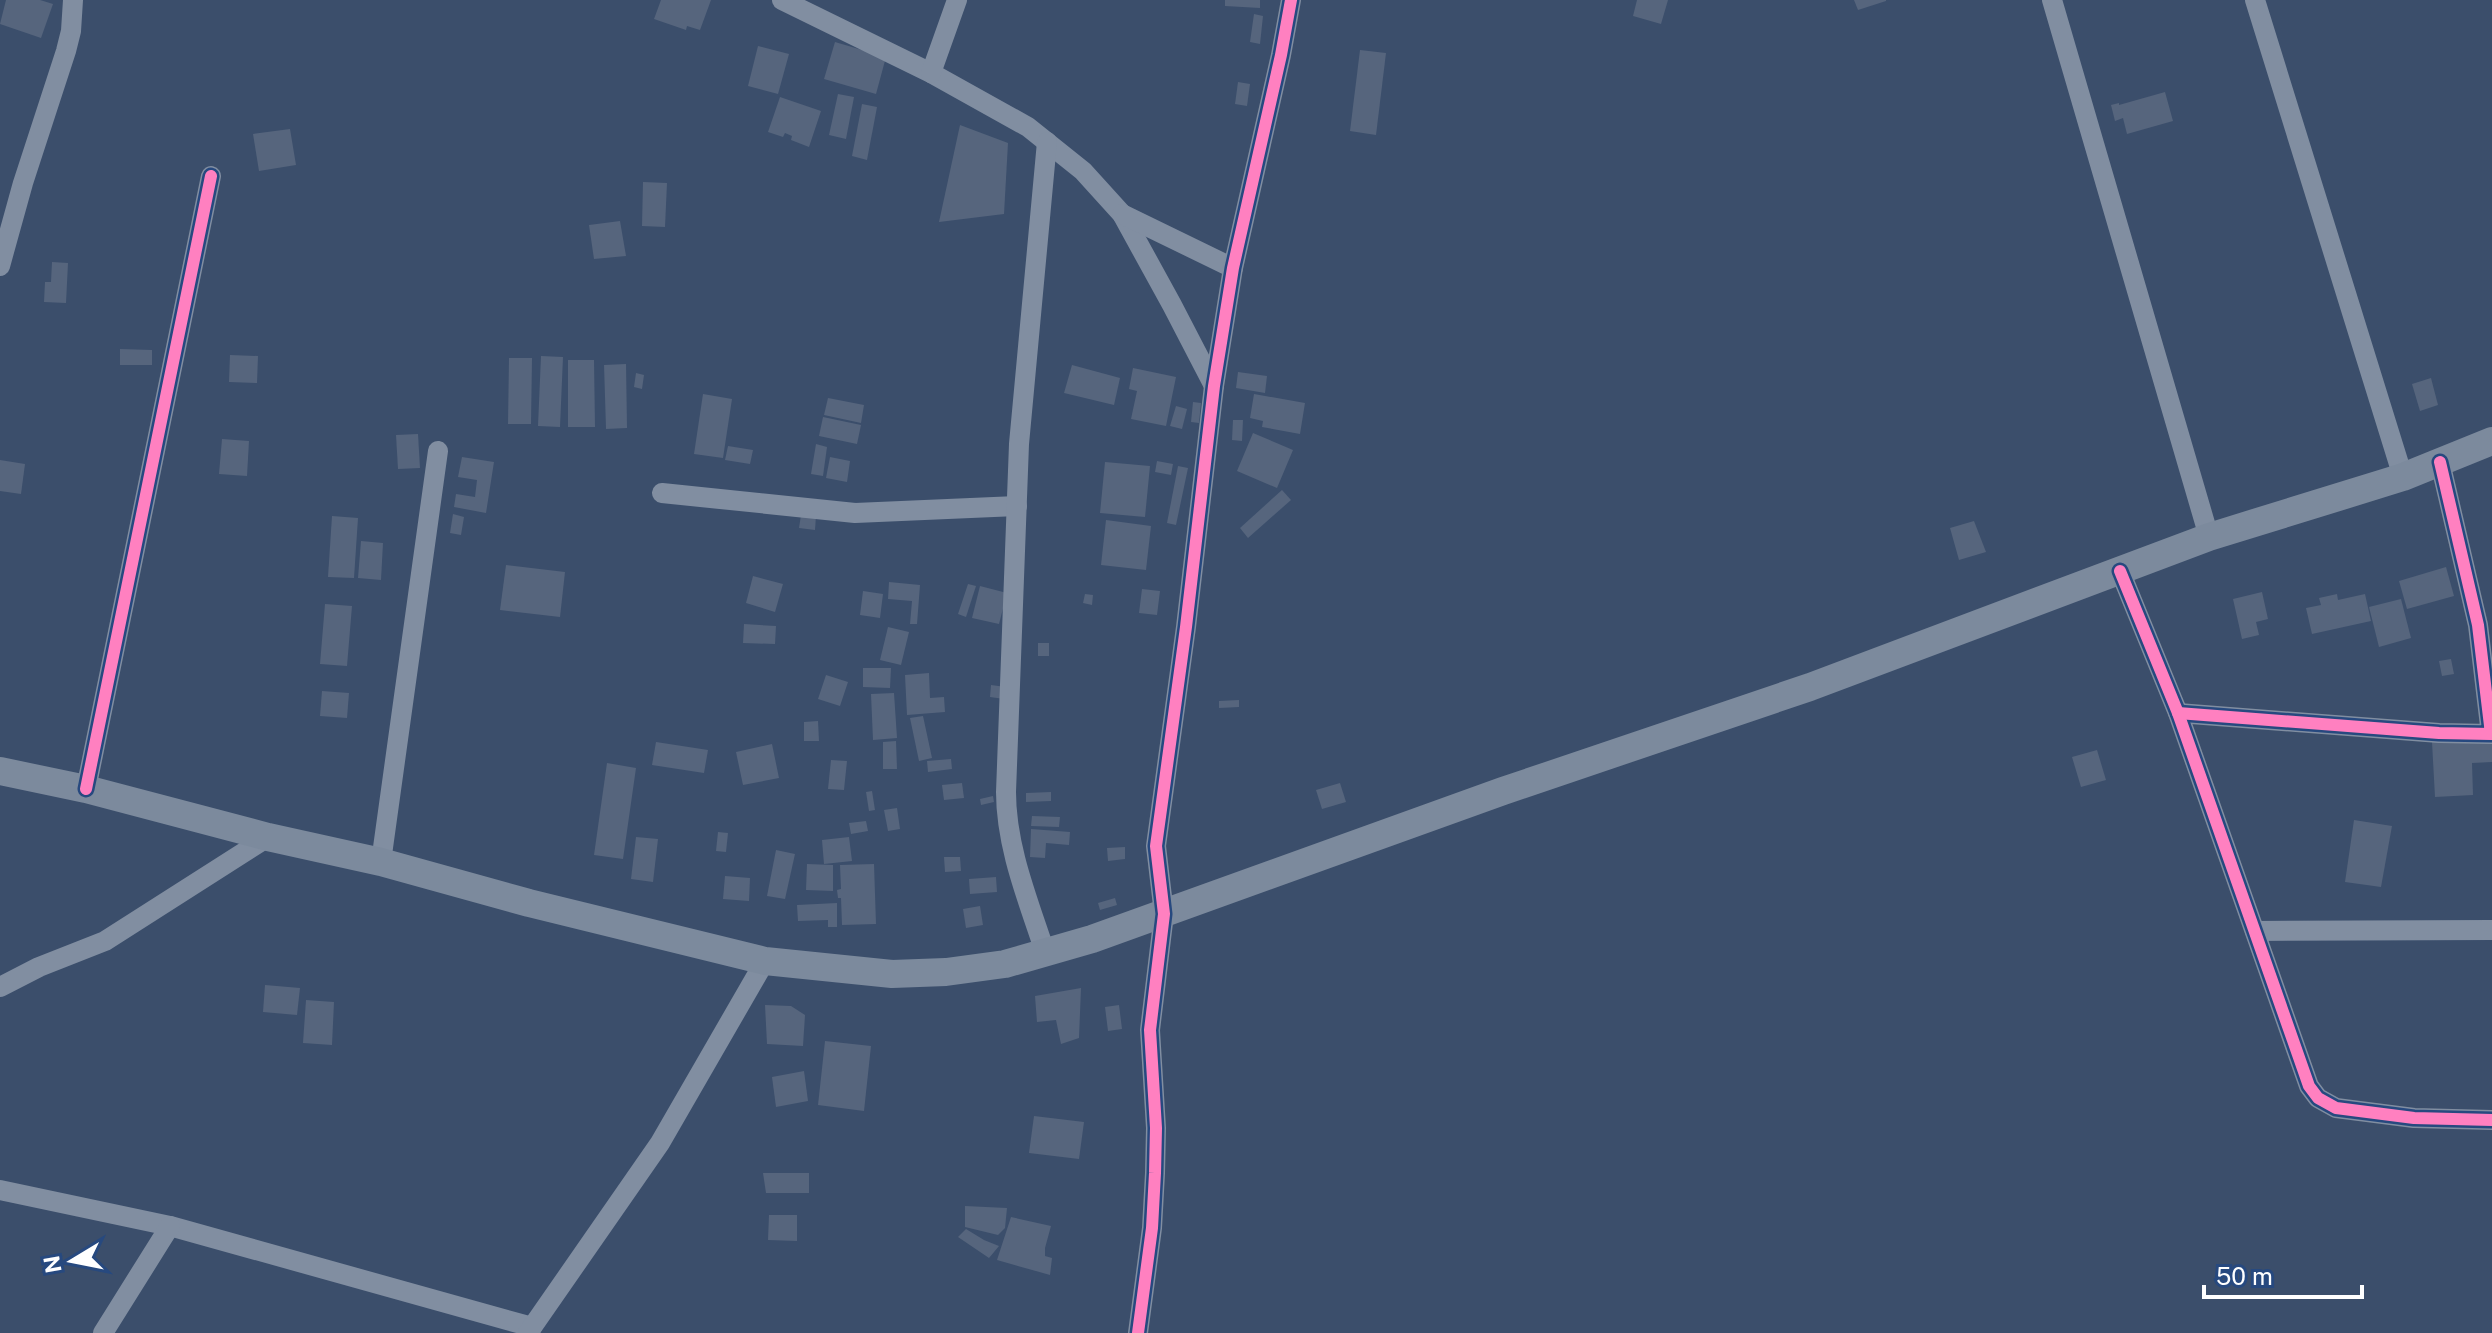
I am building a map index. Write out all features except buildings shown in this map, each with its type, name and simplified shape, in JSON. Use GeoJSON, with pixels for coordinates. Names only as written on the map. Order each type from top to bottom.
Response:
{"type":"FeatureCollection","features":[{"type":"Feature","properties":{"kind":"main road"},"geometry":{"type":"LineString","coordinates":[[0,771],[86,789],[268,837],[381,862],[529,903],[765,961],[892,974],[946,972],[1005,964],[1092,939],[1503,791],[1810,687],[2209,537],[2403,477],[2492,441]]}},
{"type":"Feature","properties":{"kind":"street"},"geometry":{"type":"LineString","coordinates":[[0,266],[66,51],[73,0]]}},
{"type":"Feature","properties":{"kind":"street"},"geometry":{"type":"LineString","coordinates":[[782,0],[931,73],[1028,127],[1083,171],[1122,214],[1214,386]]}},
{"type":"Feature","properties":{"kind":"street"},"geometry":{"type":"LineString","coordinates":[[931,73],[957,0]]}},
{"type":"Feature","properties":{"kind":"street"},"geometry":{"type":"LineString","coordinates":[[1138,1333],[1155,1187],[1156,1128],[1150,1030],[1164,914],[1156,846],[1214,386],[1233,268],[1291,0]]}},
{"type":"Feature","properties":{"kind":"street"},"geometry":{"type":"LineString","coordinates":[[2052,0],[2209,537]]}},
{"type":"Feature","properties":{"kind":"street"},"geometry":{"type":"LineString","coordinates":[[2255,0],[2403,477]]}},
{"type":"Feature","properties":{"kind":"street"},"geometry":{"type":"LineString","coordinates":[[1045,952],[1014,856],[1006,809],[1019,444],[1047,142]]}},
{"type":"Feature","properties":{"kind":"street"},"geometry":{"type":"LineString","coordinates":[[86,789],[211,176]]}},
{"type":"Feature","properties":{"kind":"street"},"geometry":{"type":"LineString","coordinates":[[1122,214],[1233,268]]}},
{"type":"Feature","properties":{"kind":"street"},"geometry":{"type":"LineString","coordinates":[[381,862],[438,451]]}},
{"type":"Feature","properties":{"kind":"street"},"geometry":{"type":"LineString","coordinates":[[2178,713],[2439,733],[2492,734],[2485,625],[2440,462]]}},
{"type":"Feature","properties":{"kind":"street"},"geometry":{"type":"LineString","coordinates":[[662,493],[855,513],[1017,506]]}},
{"type":"Feature","properties":{"kind":"street"},"geometry":{"type":"LineString","coordinates":[[2120,571],[2178,713],[2309,1086],[2318,1098],[2336,1108],[2414,1118],[2492,1120]]}},
{"type":"Feature","properties":{"kind":"street"},"geometry":{"type":"LineString","coordinates":[[0,987],[39,967],[105,941],[268,837]]}},
{"type":"Feature","properties":{"kind":"street"},"geometry":{"type":"LineString","coordinates":[[2255,931],[2492,930]]}},
{"type":"Feature","properties":{"kind":"street"},"geometry":{"type":"LineString","coordinates":[[0,1190],[170,1226],[530,1330],[660,1143],[765,961]]}},
{"type":"Feature","properties":{"kind":"street"},"geometry":{"type":"LineString","coordinates":[[103,1333],[170,1226]]}},
{"type":"Feature","properties":{"kind":"cycle path"},"geometry":{"type":"LineString","coordinates":[[1138,1333],[1152,1228],[1155,1173],[1156,1128],[1150,1030],[1164,914],[1156,846],[1214,386],[1233,268],[1291,0]]}},
{"type":"Feature","properties":{"kind":"cycle path"},"geometry":{"type":"LineString","coordinates":[[86,789],[211,176]]}},
{"type":"Feature","properties":{"kind":"cycle path"},"geometry":{"type":"LineString","coordinates":[[2178,713],[2439,733],[2491,734],[2478,625],[2440,462]]}},
{"type":"Feature","properties":{"kind":"cycle path"},"geometry":{"type":"LineString","coordinates":[[2120,571],[2178,713],[2309,1086],[2318,1098],[2336,1108],[2414,1118],[2492,1120]]}}]}
